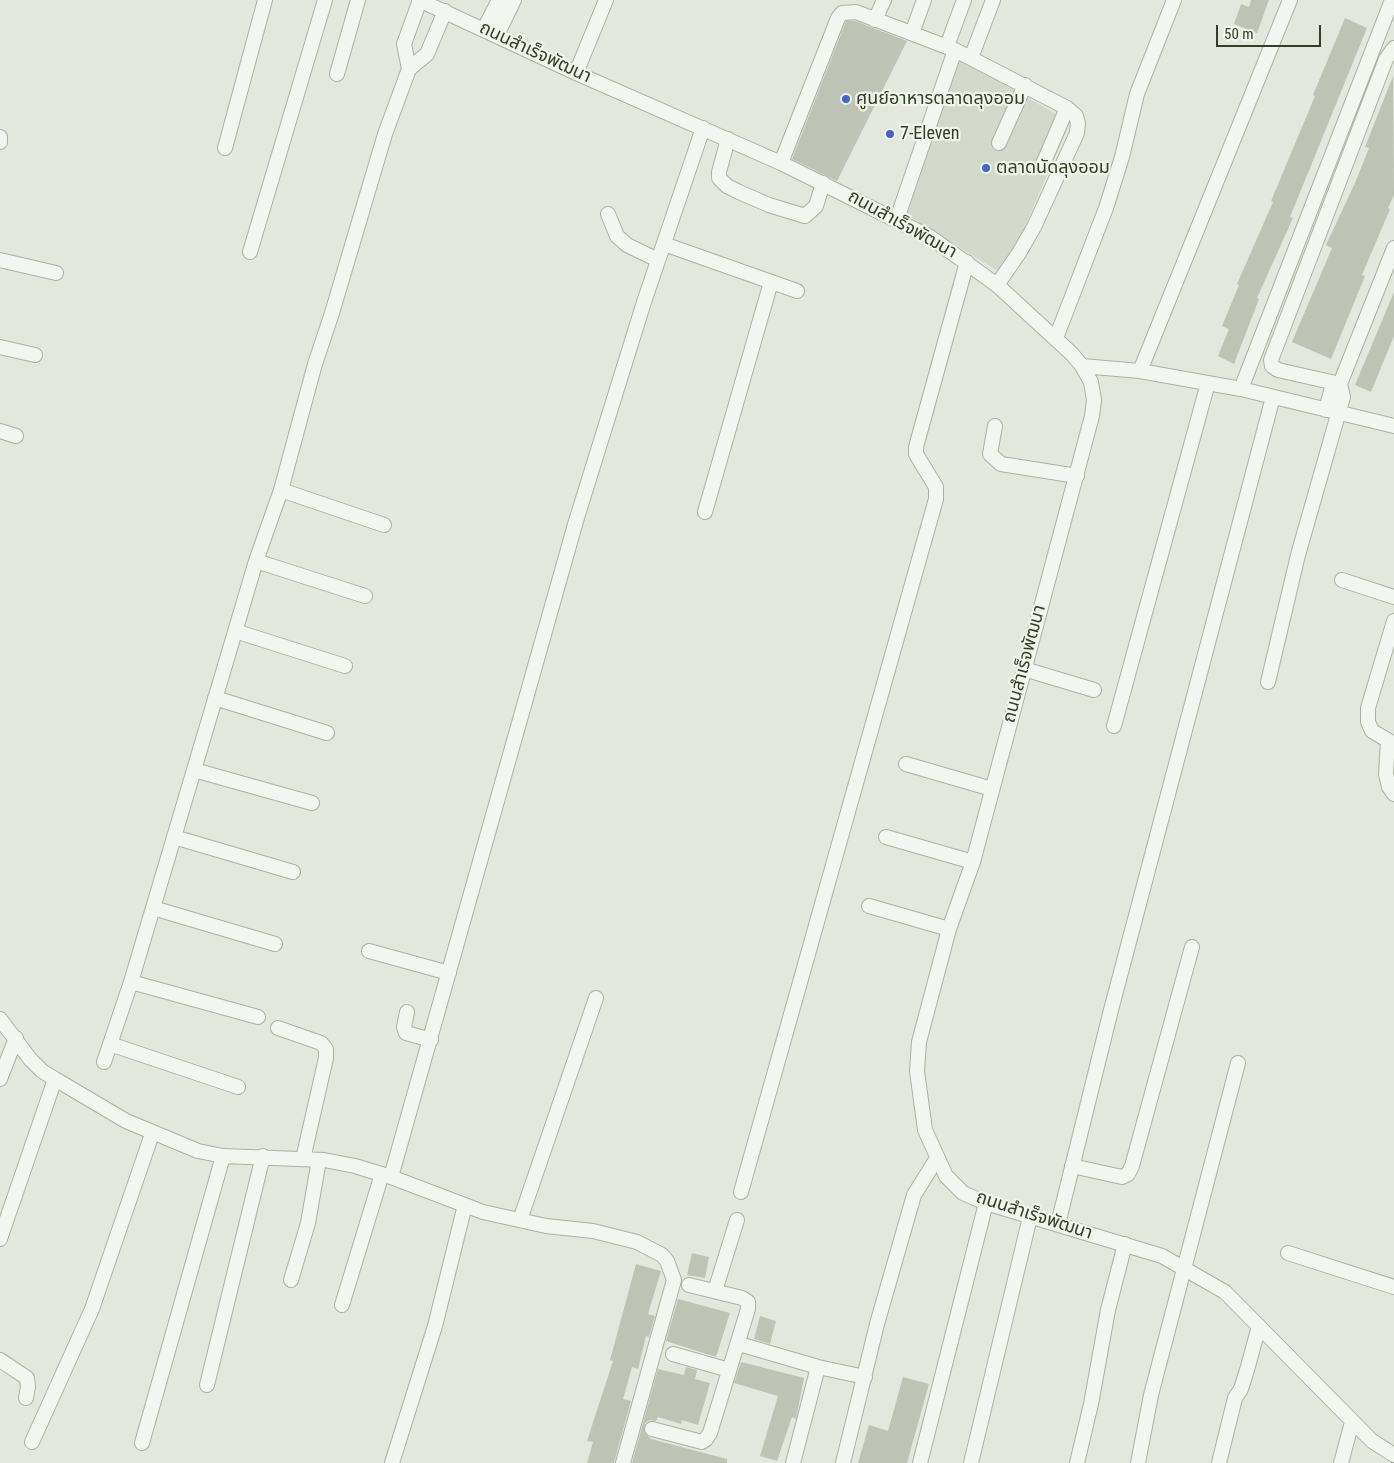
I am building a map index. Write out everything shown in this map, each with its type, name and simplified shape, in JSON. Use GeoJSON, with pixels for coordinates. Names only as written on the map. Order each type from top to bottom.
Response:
{"type":"FeatureCollection","features":[{"type":"Feature","properties":{"kind":"street"},"geometry":{"type":"LineString","coordinates":[[225,148],[265,0]]}},
{"type":"Feature","properties":{"kind":"street"},"geometry":{"type":"LineString","coordinates":[[250,252],[325,0]]}},
{"type":"Feature","properties":{"kind":"street"},"geometry":{"type":"LineString","coordinates":[[337,74],[358,0]]}},
{"type":"Feature","properties":{"kind":"street"},"geometry":{"type":"LineString","coordinates":[[104,1062],[131,982],[256,561],[281,490],[315,364],[385,134],[408,69],[404,44],[420,0]]}},
{"type":"Feature","properties":{"kind":"street","name":"ถนนสำเร็จพัฒนา"},"geometry":{"type":"LineString","coordinates":[[420,0],[576,73],[781,163],[930,237],[997,285],[1056,338],[1082,366],[1091,382],[1094,400],[1077,476],[973,862],[949,929],[919,1042],[917,1071],[925,1130],[946,1176],[963,1193],[986,1203],[1162,1256],[1225,1292],[1352,1422],[1372,1441],[1394,1455]]}},
{"type":"Feature","properties":{"kind":"street"},"geometry":{"type":"LineString","coordinates":[[484,29],[499,0]]}},
{"type":"Feature","properties":{"kind":"street"},"geometry":{"type":"LineString","coordinates":[[497,35],[514,0]]}},
{"type":"Feature","properties":{"kind":"street"},"geometry":{"type":"LineString","coordinates":[[576,73],[606,0]]}},
{"type":"Feature","properties":{"kind":"street"},"geometry":{"type":"LineString","coordinates":[[876,20],[884,0]]}},
{"type":"Feature","properties":{"kind":"street"},"geometry":{"type":"LineString","coordinates":[[912,33],[924,0]]}},
{"type":"Feature","properties":{"kind":"street"},"geometry":{"type":"LineString","coordinates":[[897,219],[951,48],[964,0]]}},
{"type":"Feature","properties":{"kind":"street"},"geometry":{"type":"LineString","coordinates":[[971,58],[993,0]]}},
{"type":"Feature","properties":{"kind":"street"},"geometry":{"type":"LineString","coordinates":[[1056,338],[1106,208],[1122,157],[1137,94],[1174,0]]}},
{"type":"Feature","properties":{"kind":"street"},"geometry":{"type":"LineString","coordinates":[[1140,371],[1290,0]]}},
{"type":"Feature","properties":{"kind":"street"},"geometry":{"type":"LineString","coordinates":[[1240,389],[1392,0]]}},
{"type":"Feature","properties":{"kind":"street"},"geometry":{"type":"LineString","coordinates":[[781,163],[838,18],[851,6],[856,12],[951,48],[1067,108],[1076,116],[1078,123],[1076,133],[1034,227],[997,285]]}},
{"type":"Feature","properties":{"kind":"street"},"geometry":{"type":"LineString","coordinates":[[408,69],[427,54],[445,11]]}},
{"type":"Feature","properties":{"kind":"street"},"geometry":{"type":"LineString","coordinates":[[1340,384],[1278,370],[1272,366],[1271,360],[1386,59],[1394,48]]}},
{"type":"Feature","properties":{"kind":"street"},"geometry":{"type":"LineString","coordinates":[[999,143],[1025,85]]}},
{"type":"Feature","properties":{"kind":"street"},"geometry":{"type":"LineString","coordinates":[[1043,164],[1067,108]]}},
{"type":"Feature","properties":{"kind":"street"},"geometry":{"type":"LineString","coordinates":[[342,1305],[431,1040],[576,521],[658,260],[703,128]]}},
{"type":"Feature","properties":{"kind":"street"},"geometry":{"type":"LineString","coordinates":[[0,137],[0,142]]}},
{"type":"Feature","properties":{"kind":"street"},"geometry":{"type":"LineString","coordinates":[[728,139],[719,172],[720,178],[727,186],[739,192],[769,205],[805,216],[816,206],[823,183]]}},
{"type":"Feature","properties":{"kind":"street"},"geometry":{"type":"LineString","coordinates":[[608,214],[617,236],[627,245],[658,260]]}},
{"type":"Feature","properties":{"kind":"street"},"geometry":{"type":"LineString","coordinates":[[664,244],[797,291]]}},
{"type":"Feature","properties":{"kind":"street"},"geometry":{"type":"LineString","coordinates":[[1268,682],[1332,411],[1331,391],[1340,384],[1394,248]]}},
{"type":"Feature","properties":{"kind":"street"},"geometry":{"type":"LineString","coordinates":[[0,260],[56,272]]}},
{"type":"Feature","properties":{"kind":"street"},"geometry":{"type":"LineString","coordinates":[[741,1192],[936,499],[936,487],[916,454],[916,447],[967,262]]}},
{"type":"Feature","properties":{"kind":"street"},"geometry":{"type":"LineString","coordinates":[[705,512],[771,282]]}},
{"type":"Feature","properties":{"kind":"street"},"geometry":{"type":"LineString","coordinates":[[0,346],[35,355]]}},
{"type":"Feature","properties":{"kind":"street"},"geometry":{"type":"LineString","coordinates":[[1082,366],[1140,371],[1240,389],[1394,426]]}},
{"type":"Feature","properties":{"kind":"street"},"geometry":{"type":"LineString","coordinates":[[1114,726],[1208,383]]}},
{"type":"Feature","properties":{"kind":"street"},"geometry":{"type":"LineString","coordinates":[[1058,1224],[1273,397]]}},
{"type":"Feature","properties":{"kind":"street"},"geometry":{"type":"LineString","coordinates":[[995,426],[990,454],[1001,464],[1077,476]]}},
{"type":"Feature","properties":{"kind":"street"},"geometry":{"type":"LineString","coordinates":[[0,432],[16,436]]}},
{"type":"Feature","properties":{"kind":"street"},"geometry":{"type":"LineString","coordinates":[[281,490],[384,525]]}},
{"type":"Feature","properties":{"kind":"street"},"geometry":{"type":"LineString","coordinates":[[256,561],[365,596]]}},
{"type":"Feature","properties":{"kind":"street"},"geometry":{"type":"LineString","coordinates":[[1342,580],[1394,597]]}},
{"type":"Feature","properties":{"kind":"street"},"geometry":{"type":"LineString","coordinates":[[1394,621],[1368,708],[1368,722],[1372,731],[1391,743],[1386,774],[1388,787],[1394,794]]}},
{"type":"Feature","properties":{"kind":"street"},"geometry":{"type":"LineString","coordinates":[[235,631],[345,666]]}},
{"type":"Feature","properties":{"kind":"street"},"geometry":{"type":"LineString","coordinates":[[1024,669],[1094,690]]}},
{"type":"Feature","properties":{"kind":"street"},"geometry":{"type":"LineString","coordinates":[[215,698],[327,733]]}},
{"type":"Feature","properties":{"kind":"street"},"geometry":{"type":"LineString","coordinates":[[906,764],[992,789]]}},
{"type":"Feature","properties":{"kind":"street"},"geometry":{"type":"LineString","coordinates":[[194,770],[312,803]]}},
{"type":"Feature","properties":{"kind":"street"},"geometry":{"type":"LineString","coordinates":[[174,837],[293,872]]}},
{"type":"Feature","properties":{"kind":"street"},"geometry":{"type":"LineString","coordinates":[[886,837],[973,862]]}},
{"type":"Feature","properties":{"kind":"street"},"geometry":{"type":"LineString","coordinates":[[869,906],[949,929]]}},
{"type":"Feature","properties":{"kind":"street"},"geometry":{"type":"LineString","coordinates":[[153,908],[275,944]]}},
{"type":"Feature","properties":{"kind":"street"},"geometry":{"type":"LineString","coordinates":[[1072,1166],[1122,1178],[1128,1174],[1132,1166],[1192,947]]}},
{"type":"Feature","properties":{"kind":"street"},"geometry":{"type":"LineString","coordinates":[[370,951],[449,973]]}},
{"type":"Feature","properties":{"kind":"street"},"geometry":{"type":"LineString","coordinates":[[131,982],[258,1017]]}},
{"type":"Feature","properties":{"kind":"street"},"geometry":{"type":"LineString","coordinates":[[520,1220],[596,998]]}},
{"type":"Feature","properties":{"kind":"street"},"geometry":{"type":"LineString","coordinates":[[407,1012],[404,1027],[406,1032],[431,1040]]}},
{"type":"Feature","properties":{"kind":"street"},"geometry":{"type":"LineString","coordinates":[[0,1019],[30,1059],[42,1071],[126,1121],[152,1134],[198,1151],[224,1156],[263,1156],[319,1160],[355,1166],[386,1175],[465,1205],[520,1220],[593,1231],[637,1242],[651,1248],[667,1262],[674,1280],[625,1462]]}},
{"type":"Feature","properties":{"kind":"street"},"geometry":{"type":"LineString","coordinates":[[278,1028],[321,1043],[326,1049],[326,1058],[303,1159]]}},
{"type":"Feature","properties":{"kind":"street"},"geometry":{"type":"LineString","coordinates":[[0,1079],[16,1038]]}},
{"type":"Feature","properties":{"kind":"street"},"geometry":{"type":"LineString","coordinates":[[110,1044],[238,1086]]}},
{"type":"Feature","properties":{"kind":"street"},"geometry":{"type":"LineString","coordinates":[[1138,1463],[1151,1395],[1238,1063]]}},
{"type":"Feature","properties":{"kind":"street"},"geometry":{"type":"LineString","coordinates":[[0,1239],[55,1079]]}},
{"type":"Feature","properties":{"kind":"street"},"geometry":{"type":"LineString","coordinates":[[32,1442],[92,1308],[152,1134]]}},
{"type":"Feature","properties":{"kind":"street"},"geometry":{"type":"LineString","coordinates":[[142,1443],[224,1156]]}},
{"type":"Feature","properties":{"kind":"street"},"geometry":{"type":"LineString","coordinates":[[207,1385],[263,1156]]}},
{"type":"Feature","properties":{"kind":"street"},"geometry":{"type":"LineString","coordinates":[[843,1463],[914,1194],[937,1158]]}},
{"type":"Feature","properties":{"kind":"street"},"geometry":{"type":"LineString","coordinates":[[291,1280],[308,1223],[319,1160]]}},
{"type":"Feature","properties":{"kind":"street"},"geometry":{"type":"LineString","coordinates":[[920,1463],[986,1203]]}},
{"type":"Feature","properties":{"kind":"street"},"geometry":{"type":"LineString","coordinates":[[392,1463],[435,1326],[465,1205]]}},
{"type":"Feature","properties":{"kind":"street"},"geometry":{"type":"LineString","coordinates":[[971,1463],[1030,1216]]}},
{"type":"Feature","properties":{"kind":"street"},"geometry":{"type":"LineString","coordinates":[[715,1291],[737,1220]]}},
{"type":"Feature","properties":{"kind":"street"},"geometry":{"type":"LineString","coordinates":[[1077,1463],[1091,1404],[1108,1310],[1125,1244]]}},
{"type":"Feature","properties":{"kind":"street"},"geometry":{"type":"LineString","coordinates":[[1288,1253],[1394,1287]]}},
{"type":"Feature","properties":{"kind":"street"},"geometry":{"type":"LineString","coordinates":[[652,1429],[702,1442],[706,1439],[710,1433],[739,1344],[748,1302],[742,1298],[689,1285]]}},
{"type":"Feature","properties":{"kind":"street"},"geometry":{"type":"LineString","coordinates":[[1219,1463],[1235,1398],[1241,1389],[1248,1370],[1259,1326]]}},
{"type":"Feature","properties":{"kind":"street"},"geometry":{"type":"LineString","coordinates":[[739,1344],[818,1367],[865,1376]]}},
{"type":"Feature","properties":{"kind":"street"},"geometry":{"type":"LineString","coordinates":[[673,1354],[730,1370]]}},
{"type":"Feature","properties":{"kind":"street"},"geometry":{"type":"LineString","coordinates":[[0,1360],[27,1378],[26,1398]]}},
{"type":"Feature","properties":{"kind":"street"},"geometry":{"type":"LineString","coordinates":[[793,1463],[818,1367]]}},
{"type":"Feature","properties":{"kind":"street"},"geometry":{"type":"LineString","coordinates":[[1341,1463],[1352,1422]]}},
{"type":"Feature","properties":{"kind":"shaded area","name":"ตลาดนัดลุงออม"},"geometry":{"type":"Polygon","coordinates":[[[959,59],[1070,122],[1013,254],[998,271],[907,215],[959,59]]]}},
{"type":"Feature","properties":{"kind":"building"},"geometry":{"type":"Polygon","coordinates":[[[1251,0],[1269,0],[1257,33],[1234,24],[1241,4],[1249,7],[1251,0]]]}},
{"type":"Feature","properties":{"kind":"building"},"geometry":{"type":"Polygon","coordinates":[[[1345,18],[1367,28],[1290,217],[1293,218],[1257,298],[1259,299],[1234,364],[1218,356],[1229,329],[1222,326],[1239,285],[1237,284],[1273,202],[1271,201],[1345,18]]]}},
{"type":"Feature","properties":{"kind":"building","name":"ศูนย์อาหารตลาดลุงออม"},"geometry":{"type":"Polygon","coordinates":[[[846,21],[855,21],[907,41],[837,181],[792,159],[846,21]]]}},
{"type":"Feature","properties":{"kind":"building"},"geometry":{"type":"Polygon","coordinates":[[[1393,76],[1394,195],[1362,275],[1365,276],[1331,359],[1292,342],[1332,248],[1326,245],[1369,148],[1365,147],[1393,76]]]}},
{"type":"Feature","properties":{"kind":"building"},"geometry":{"type":"Polygon","coordinates":[[[1394,292],[1394,336],[1371,392],[1355,385],[1394,292]]]}},
{"type":"Feature","properties":{"kind":"building"},"geometry":{"type":"Polygon","coordinates":[[[692,1253],[709,1257],[705,1278],[687,1275],[692,1253]]]}},
{"type":"Feature","properties":{"kind":"building"},"geometry":{"type":"Polygon","coordinates":[[[636,1264],[661,1271],[648,1314],[655,1316],[649,1337],[646,1336],[638,1369],[632,1367],[623,1399],[631,1401],[614,1463],[587,1463],[593,1442],[587,1441],[613,1361],[610,1360],[636,1264]]]}},
{"type":"Feature","properties":{"kind":"building"},"geometry":{"type":"Polygon","coordinates":[[[678,1299],[730,1313],[716,1357],[666,1341],[678,1299]]]}},
{"type":"Feature","properties":{"kind":"building"},"geometry":{"type":"Polygon","coordinates":[[[760,1316],[776,1321],[770,1344],[754,1339],[760,1316]]]}},
{"type":"Feature","properties":{"kind":"building"},"geometry":{"type":"Polygon","coordinates":[[[741,1362],[804,1378],[796,1419],[792,1417],[777,1461],[760,1456],[778,1396],[734,1383],[741,1362]]]}},
{"type":"Feature","properties":{"kind":"building"},"geometry":{"type":"Polygon","coordinates":[[[686,1367],[697,1370],[695,1379],[710,1383],[698,1425],[682,1420],[681,1424],[658,1417],[656,1421],[650,1420],[645,1423],[644,1432],[651,1439],[727,1459],[727,1463],[632,1463],[658,1369],[684,1375],[686,1367]]]}},
{"type":"Feature","properties":{"kind":"building"},"geometry":{"type":"Polygon","coordinates":[[[903,1377],[929,1384],[907,1463],[858,1463],[869,1425],[888,1431],[903,1377]]]}},
{"type":"Feature","properties":{"kind":"place","name":"ศูนย์อาหารตลาดลุงออม"},"geometry":{"type":"Point","coordinates":[846,99]}},
{"type":"Feature","properties":{"kind":"place","name":"7-Eleven"},"geometry":{"type":"Point","coordinates":[890,134]}},
{"type":"Feature","properties":{"kind":"place","name":"ตลาดนัดลุงออม"},"geometry":{"type":"Point","coordinates":[986,168]}}]}
